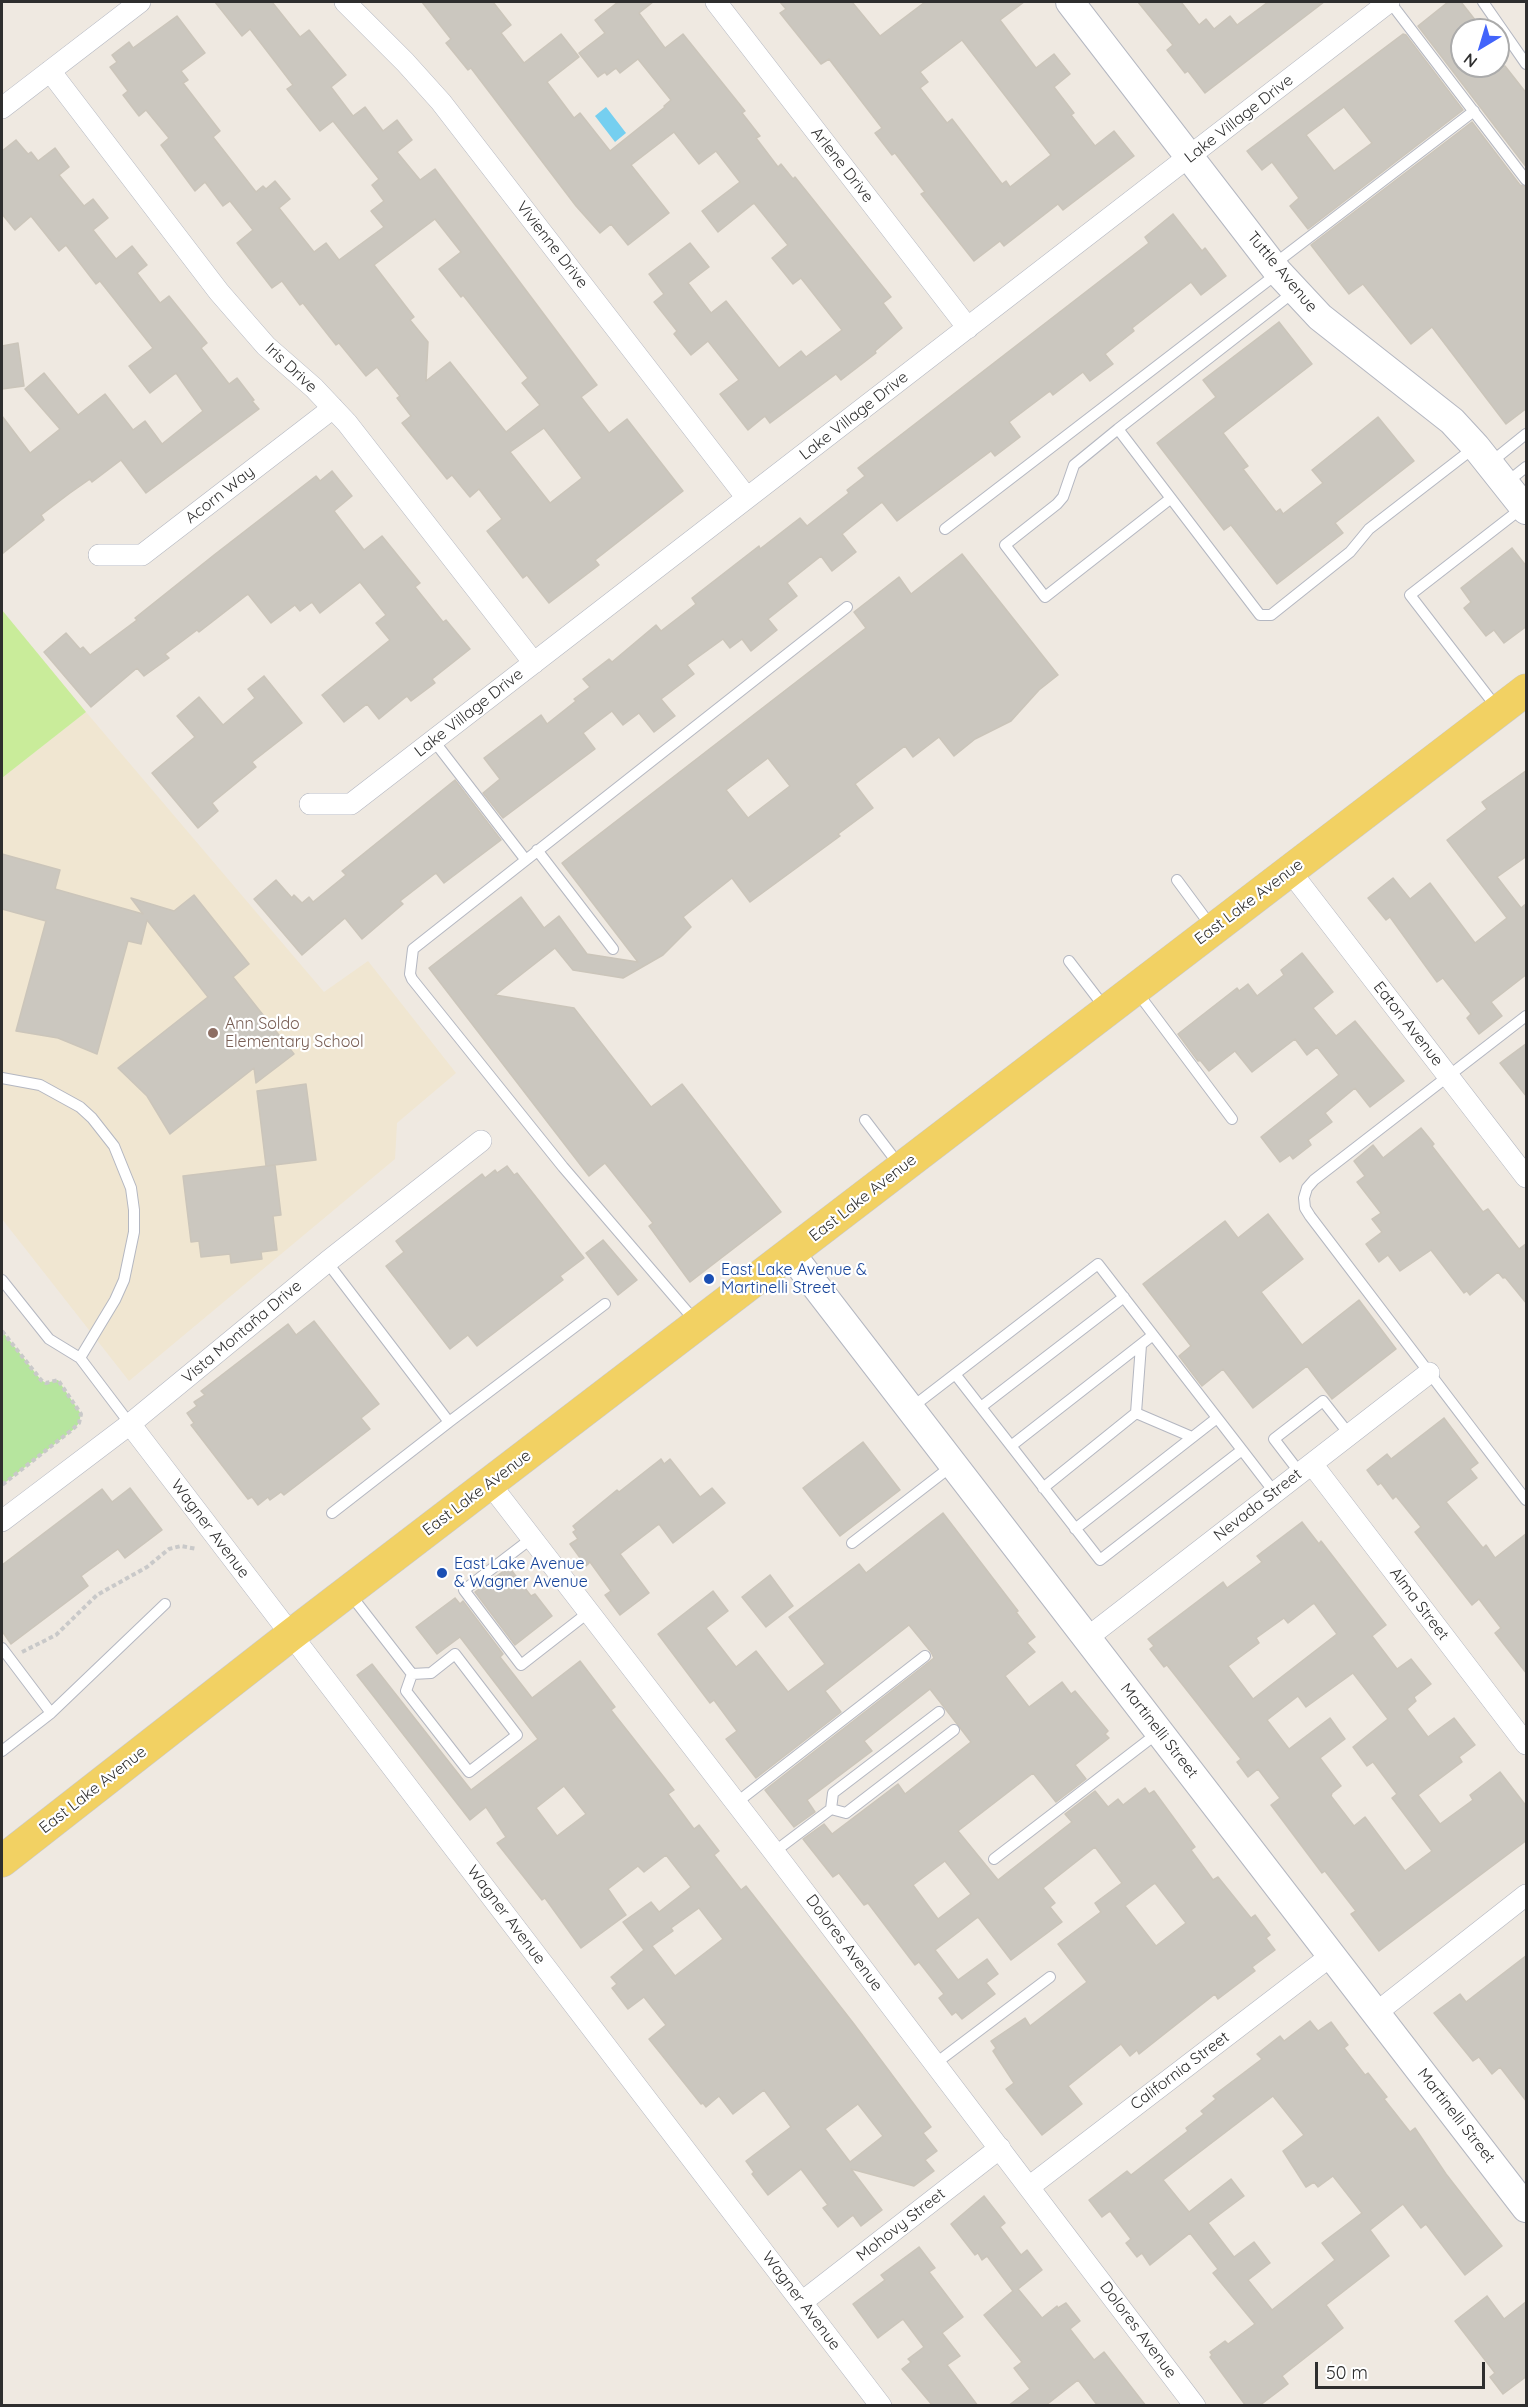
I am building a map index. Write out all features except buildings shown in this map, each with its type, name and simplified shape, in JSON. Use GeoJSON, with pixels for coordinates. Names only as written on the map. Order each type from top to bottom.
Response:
{"type":"FeatureCollection","features":[{"type":"Feature","properties":{"kind":"main road","name":"East Lake Avenue"},"geometry":{"type":"LineString","coordinates":[[2,1861],[348,1591],[1527,690]]}},
{"type":"Feature","properties":{"kind":"street"},"geometry":{"type":"LineString","coordinates":[[2,108],[140,2]]}},
{"type":"Feature","properties":{"kind":"street","name":"Vivienne Drive"},"geometry":{"type":"LineString","coordinates":[[345,2],[418,76],[448,111],[747,498]]}},
{"type":"Feature","properties":{"kind":"street","name":"Arlene Drive"},"geometry":{"type":"LineString","coordinates":[[716,2],[968,328]]}},
{"type":"Feature","properties":{"kind":"street","name":"Tuttle Avenue"},"geometry":{"type":"LineString","coordinates":[[1070,2],[1282,276],[1342,335],[1440,410],[1499,465],[1525,508]]}},
{"type":"Feature","properties":{"kind":"street","name":"Lake Village Drive"},"geometry":{"type":"LineString","coordinates":[[310,804],[351,804],[1389,2]]}},
{"type":"Feature","properties":{"kind":"street","name":"Iris Drive"},"geometry":{"type":"LineString","coordinates":[[50,71],[232,308],[267,346],[333,408],[382,466],[534,663]]}},
{"type":"Feature","properties":{"kind":"street","name":"Acorn Way"},"geometry":{"type":"LineString","coordinates":[[99,555],[142,555],[333,408]]}},
{"type":"Feature","properties":{"kind":"street","name":"Eaton Avenue"},"geometry":{"type":"LineString","coordinates":[[1290,871],[1527,1177]]}},
{"type":"Feature","properties":{"kind":"street","name":"Vista Montaña Drive"},"geometry":{"type":"LineString","coordinates":[[2,1521],[130,1424],[327,1262],[481,1141]]}},
{"type":"Feature","properties":{"kind":"street","name":"Martinelli Street"},"geometry":{"type":"LineString","coordinates":[[791,1254],[1527,2208]]}},
{"type":"Feature","properties":{"kind":"street","name":"Nevada Street"},"geometry":{"type":"LineString","coordinates":[[1087,1638],[1429,1373]]}},
{"type":"Feature","properties":{"kind":"street","name":"Wagner Avenue"},"geometry":{"type":"LineString","coordinates":[[130,1424],[881,2406]]}},
{"type":"Feature","properties":{"kind":"street","name":"Alma Street"},"geometry":{"type":"LineString","coordinates":[[1306,1468],[1527,1744]]}},
{"type":"Feature","properties":{"kind":"street","name":"Dolores Avenue"},"geometry":{"type":"LineString","coordinates":[[490,1484],[936,2063],[1195,2406]]}},
{"type":"Feature","properties":{"kind":"street"},"geometry":{"type":"LineString","coordinates":[[1376,2013],[1527,1895]]}},
{"type":"Feature","properties":{"kind":"street","name":"California Street"},"geometry":{"type":"LineString","coordinates":[[1029,2187],[1332,1955]]}},
{"type":"Feature","properties":{"kind":"street","name":"Mohovy Street"},"geometry":{"type":"LineString","coordinates":[[802,2302],[1000,2148]]}},
{"type":"Feature","properties":{"kind":"lane"},"geometry":{"type":"LineString","coordinates":[[1389,2],[1527,180]]}},
{"type":"Feature","properties":{"kind":"lane"},"geometry":{"type":"LineString","coordinates":[[1483,2],[1527,64]]}},
{"type":"Feature","properties":{"kind":"lane"},"geometry":{"type":"LineString","coordinates":[[1170,499],[1045,597],[1005,545],[1058,504],[1063,497],[1074,465],[1118,429],[1282,276],[1474,111]]}},
{"type":"Feature","properties":{"kind":"lane"},"geometry":{"type":"LineString","coordinates":[[945,529],[1282,276]]}},
{"type":"Feature","properties":{"kind":"lane"},"geometry":{"type":"LineString","coordinates":[[1118,429],[1260,615],[1272,615],[1350,552],[1369,529],[1499,465],[1527,434]]}},
{"type":"Feature","properties":{"kind":"lane"},"geometry":{"type":"LineString","coordinates":[[1500,710],[1410,595],[1525,508]]}},
{"type":"Feature","properties":{"kind":"lane"},"geometry":{"type":"LineString","coordinates":[[698,1324],[563,1167],[410,974],[413,949],[847,607]]}},
{"type":"Feature","properties":{"kind":"lane"},"geometry":{"type":"LineString","coordinates":[[434,741],[525,859]]}},
{"type":"Feature","properties":{"kind":"lane"},"geometry":{"type":"LineString","coordinates":[[537,850],[613,949]]}},
{"type":"Feature","properties":{"kind":"lane"},"geometry":{"type":"LineString","coordinates":[[1177,880],[1213,929]]}},
{"type":"Feature","properties":{"kind":"lane"},"geometry":{"type":"LineString","coordinates":[[1069,961],[1107,1011]]}},
{"type":"Feature","properties":{"kind":"lane"},"geometry":{"type":"LineString","coordinates":[[1135,989],[1232,1119]]}},
{"type":"Feature","properties":{"kind":"lane"},"geometry":{"type":"LineString","coordinates":[[1527,1016],[1314,1180],[1307,1188],[1305,1198],[1305,1208],[1310,1216],[1527,1500]]}},
{"type":"Feature","properties":{"kind":"lane"},"geometry":{"type":"LineString","coordinates":[[2,1078],[40,1085],[80,1107],[92,1118],[114,1146],[131,1188],[134,1232],[124,1280],[116,1300],[80,1358]]}},
{"type":"Feature","properties":{"kind":"lane"},"geometry":{"type":"LineString","coordinates":[[865,1120],[902,1168]]}},
{"type":"Feature","properties":{"kind":"lane"},"geometry":{"type":"LineString","coordinates":[[327,1262],[449,1422]]}},
{"type":"Feature","properties":{"kind":"lane"},"geometry":{"type":"LineString","coordinates":[[910,1408],[1098,1264],[1275,1493]]}},
{"type":"Feature","properties":{"kind":"lane"},"geometry":{"type":"LineString","coordinates":[[2,1280],[49,1339],[80,1358],[130,1424]]}},
{"type":"Feature","properties":{"kind":"lane"},"geometry":{"type":"LineString","coordinates":[[981,1407],[1124,1297]]}},
{"type":"Feature","properties":{"kind":"lane"},"geometry":{"type":"LineString","coordinates":[[332,1513],[605,1304]]}},
{"type":"Feature","properties":{"kind":"lane"},"geometry":{"type":"LineString","coordinates":[[1011,1446],[1154,1335]]}},
{"type":"Feature","properties":{"kind":"lane"},"geometry":{"type":"LineString","coordinates":[[1043,1488],[1136,1413],[1141,1345]]}},
{"type":"Feature","properties":{"kind":"lane"},"geometry":{"type":"LineString","coordinates":[[955,1374],[1100,1560],[1242,1450]]}},
{"type":"Feature","properties":{"kind":"lane"},"geometry":{"type":"LineString","coordinates":[[1306,1468],[1274,1438],[1323,1401],[1349,1434]]}},
{"type":"Feature","properties":{"kind":"lane"},"geometry":{"type":"LineString","coordinates":[[1136,1413],[1192,1437]]}},
{"type":"Feature","properties":{"kind":"lane"},"geometry":{"type":"LineString","coordinates":[[1075,1529],[1217,1418]]}},
{"type":"Feature","properties":{"kind":"lane"},"geometry":{"type":"LineString","coordinates":[[852,1543],[953,1465]]}},
{"type":"Feature","properties":{"kind":"lane"},"geometry":{"type":"LineString","coordinates":[[532,1538],[464,1590],[513,1655],[521,1665],[589,1612]]}},
{"type":"Feature","properties":{"kind":"lane"},"geometry":{"type":"LineString","coordinates":[[348,1591],[412,1674]]}},
{"type":"Feature","properties":{"kind":"lane"},"geometry":{"type":"LineString","coordinates":[[2,1751],[51,1713],[165,1604]]}},
{"type":"Feature","properties":{"kind":"lane"},"geometry":{"type":"LineString","coordinates":[[2,1648],[51,1713]]}},
{"type":"Feature","properties":{"kind":"lane"},"geometry":{"type":"LineString","coordinates":[[455,1654],[517,1735],[469,1772],[406,1691],[412,1674],[430,1673],[455,1654]]}},
{"type":"Feature","properties":{"kind":"lane"},"geometry":{"type":"LineString","coordinates":[[736,1803],[925,1656]]}},
{"type":"Feature","properties":{"kind":"lane"},"geometry":{"type":"LineString","coordinates":[[774,1852],[831,1809],[833,1793],[939,1712]]}},
{"type":"Feature","properties":{"kind":"lane"},"geometry":{"type":"LineString","coordinates":[[831,1809],[846,1813],[954,1730]]}},
{"type":"Feature","properties":{"kind":"lane"},"geometry":{"type":"LineString","coordinates":[[994,1859],[1160,1732]]}},
{"type":"Feature","properties":{"kind":"lane"},"geometry":{"type":"LineString","coordinates":[[936,2063],[1050,1977]]}},
{"type":"Feature","properties":{"kind":"path"},"geometry":{"type":"LineString","coordinates":[[2,1331],[41,1380],[46,1383],[58,1380],[81,1414],[79,1423],[74,1429],[2,1485]]}},
{"type":"Feature","properties":{"kind":"path"},"geometry":{"type":"LineString","coordinates":[[11,1661],[56,1635],[97,1595],[147,1567],[163,1552],[175,1546],[197,1549]]}},
{"type":"Feature","properties":{"kind":"shaded area","name":"Ann Soldo Elementary School"},"geometry":{"type":"Polygon","coordinates":[[[86,712],[324,992],[368,961],[456,1073],[397,1123],[395,1159],[129,1381],[2,1219],[2,778],[86,712]]]}},
{"type":"Feature","properties":{"kind":"green space"},"geometry":{"type":"Polygon","coordinates":[[[2,610],[86,712],[2,778],[2,610]]]}},
{"type":"Feature","properties":{"kind":"green space"},"geometry":{"type":"Polygon","coordinates":[[[2,1331],[41,1380],[46,1383],[58,1380],[81,1414],[79,1423],[74,1429],[2,1485],[2,1331]]]}},
{"type":"Feature","properties":{"kind":"water"},"geometry":{"type":"Polygon","coordinates":[[[606,107],[626,133],[615,142],[595,116],[606,107]]]}},
{"type":"Feature","properties":{"kind":"place","name":"Ann Soldo Elementary School"},"geometry":{"type":"Point","coordinates":[213,1033]}},
{"type":"Feature","properties":{"kind":"place","name":"East Lake Avenue & Martinelli Street"},"geometry":{"type":"Point","coordinates":[709,1279]}},
{"type":"Feature","properties":{"kind":"place","name":"East Lake Avenue & Wagner Avenue"},"geometry":{"type":"Point","coordinates":[442,1573]}}]}
